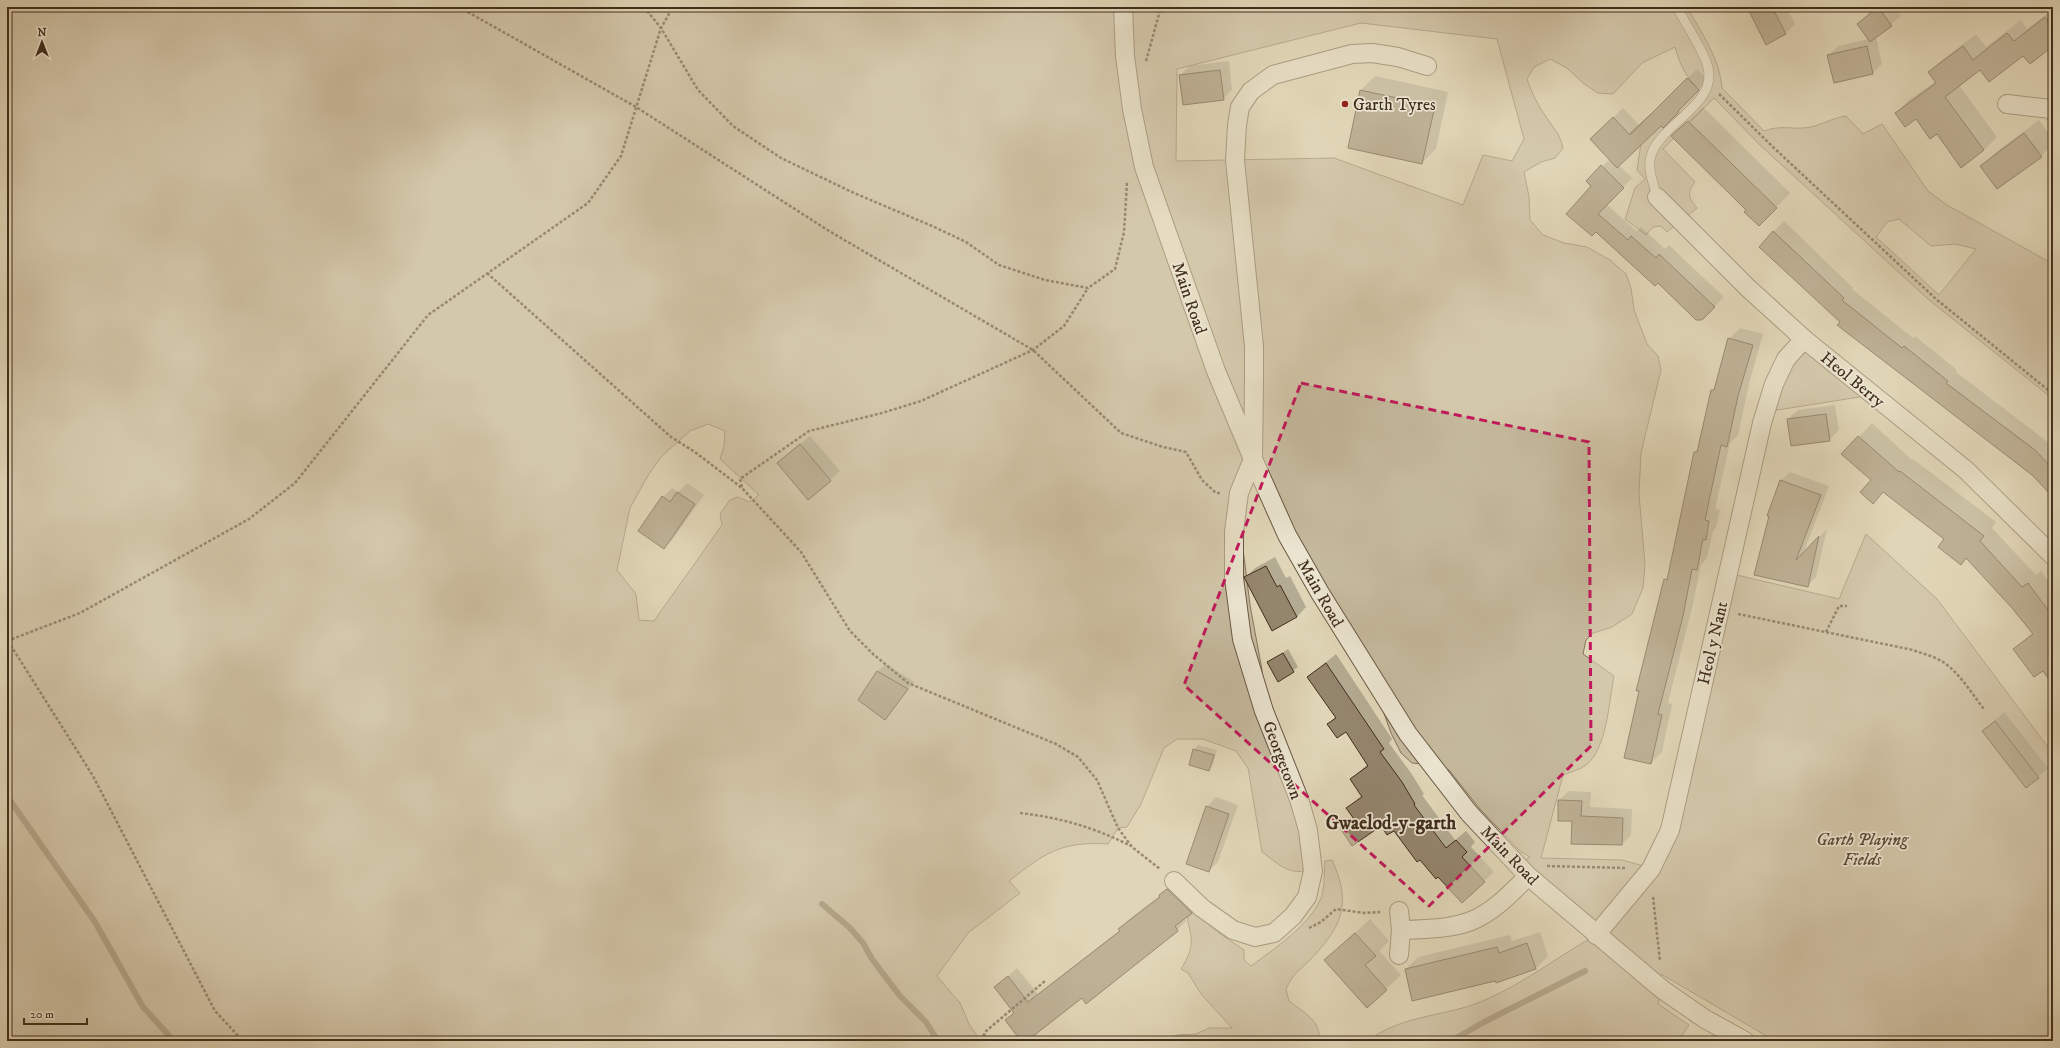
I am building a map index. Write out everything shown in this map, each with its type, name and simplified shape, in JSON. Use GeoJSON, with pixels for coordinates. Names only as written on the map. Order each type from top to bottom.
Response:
{"type":"FeatureCollection","features":[{"type":"Feature","properties":{"kind":"street","name":"Main Road"},"geometry":{"type":"LineString","coordinates":[[1123,7],[1124,56],[1144,167],[1216,371],[1253,459],[1291,541],[1371,677],[1408,734],[1468,813],[1528,876],[1596,935],[1663,990],[1705,1019],[1744,1041]]}},
{"type":"Feature","properties":{"kind":"street"},"geometry":{"type":"LineString","coordinates":[[1253,459],[1254,346],[1235,160],[1237,125],[1240,107],[1251,91],[1273,74],[1352,54],[1372,53],[1398,57],[1427,66]]}},
{"type":"Feature","properties":{"kind":"street"},"geometry":{"type":"LineString","coordinates":[[2007,104],[2052,109]]}},
{"type":"Feature","properties":{"kind":"street","name":"Heol Berry"},"geometry":{"type":"LineString","coordinates":[[1657,198],[1748,288],[1804,339],[1966,470],[2053,556]]}},
{"type":"Feature","properties":{"kind":"street","name":"Heol y Nant"},"geometry":{"type":"LineString","coordinates":[[1596,935],[1651,868],[1670,830],[1762,423],[1774,384],[1786,359],[1804,339]]}},
{"type":"Feature","properties":{"kind":"street","name":"Georgetown"},"geometry":{"type":"LineString","coordinates":[[1174,881],[1202,908],[1233,930],[1255,937],[1274,933],[1293,916],[1307,897],[1314,871],[1308,830],[1299,799],[1264,711],[1242,639],[1234,578],[1234,532],[1239,493],[1253,459]]}},
{"type":"Feature","properties":{"kind":"street"},"geometry":{"type":"LineString","coordinates":[[1401,930],[1444,929],[1467,924],[1485,916],[1528,876]]}},
{"type":"Feature","properties":{"kind":"street"},"geometry":{"type":"LineString","coordinates":[[1399,911],[1401,930],[1399,955]]}},
{"type":"Feature","properties":{"kind":"lane"},"geometry":{"type":"LineString","coordinates":[[1657,198],[1649,167],[1651,154],[1661,140],[1704,94],[1709,83],[1707,64],[1676,7]]}},
{"type":"Feature","properties":{"kind":"path"},"geometry":{"type":"LineString","coordinates":[[459,7],[636,107],[829,231],[1033,350],[1121,433],[1163,447],[1186,452],[1202,480],[1216,494],[1239,493]]}},
{"type":"Feature","properties":{"kind":"path"},"geometry":{"type":"LineString","coordinates":[[644,7],[661,28],[698,90],[733,126],[781,158],[854,193],[966,242],[999,265],[1045,280],[1088,288]]}},
{"type":"Feature","properties":{"kind":"path"},"geometry":{"type":"LineString","coordinates":[[243,1041],[215,1011],[171,930],[93,776],[7,641],[80,612],[249,519],[295,483],[428,315],[588,203],[621,156],[661,28],[673,7]]}},
{"type":"Feature","properties":{"kind":"path"},"geometry":{"type":"LineString","coordinates":[[1145,65],[1161,7]]}},
{"type":"Feature","properties":{"kind":"path"},"geometry":{"type":"LineString","coordinates":[[1709,83],[1774,148],[1936,299],[2053,394]]}},
{"type":"Feature","properties":{"kind":"path"},"geometry":{"type":"LineString","coordinates":[[742,488],[740,479],[809,431],[882,413],[921,401],[1033,350],[1064,326],[1088,288],[1115,269],[1124,232],[1128,178]]}},
{"type":"Feature","properties":{"kind":"path"},"geometry":{"type":"LineString","coordinates":[[487,273],[671,437],[695,452],[742,488],[801,552],[850,631],[873,654],[908,683],[1056,744],[1078,757],[1097,780],[1118,828],[1132,847],[1174,881]]}},
{"type":"Feature","properties":{"kind":"path"},"geometry":{"type":"LineString","coordinates":[[1826,632],[1839,606],[1847,606]]}},
{"type":"Feature","properties":{"kind":"path"},"geometry":{"type":"LineString","coordinates":[[1720,610],[1913,650],[1943,662],[1953,671],[1984,709]]}},
{"type":"Feature","properties":{"kind":"path"},"geometry":{"type":"LineString","coordinates":[[1020,813],[1053,817],[1082,825],[1132,847]]}},
{"type":"Feature","properties":{"kind":"path"},"geometry":{"type":"LineString","coordinates":[[1303,932],[1321,922],[1336,909],[1364,913],[1399,911]]}},
{"type":"Feature","properties":{"kind":"path"},"geometry":{"type":"LineString","coordinates":[[982,1041],[985,1032],[1045,981]]}},
{"type":"Feature","properties":{"kind":"highlighted area"},"geometry":{"type":"Polygon","coordinates":[[[1301,383],[1589,442],[1591,746],[1429,906],[1184,685],[1301,383]]]}},
{"type":"Feature","properties":{"kind":"green space","name":"Garth Playing Fields"},"geometry":{"type":"Polygon","coordinates":[[[7,7],[1687,7],[1714,56],[1718,67],[1722,88],[1764,131],[1780,128],[1809,127],[1846,116],[1863,134],[1882,124],[1928,191],[1947,205],[2053,264],[2053,399],[1929,300],[1760,145],[1714,98],[1663,149],[1695,182],[1690,192],[1690,198],[1697,208],[1667,232],[1661,226],[1653,227],[1646,235],[1625,219],[1635,188],[1645,179],[1637,170],[1641,143],[1630,133],[1652,113],[1699,90],[1684,70],[1675,47],[1642,63],[1613,94],[1598,93],[1583,83],[1567,68],[1550,59],[1534,67],[1527,79],[1538,104],[1558,135],[1563,148],[1555,158],[1541,162],[1524,172],[1529,197],[1530,220],[1543,235],[1564,243],[1587,247],[1610,260],[1626,274],[1631,288],[1634,310],[1647,344],[1658,356],[1661,370],[1641,453],[1639,494],[1645,564],[1643,588],[1632,614],[1612,627],[1593,633],[1586,640],[1583,654],[1614,676],[1606,724],[1599,748],[1593,758],[1584,767],[1563,775],[1541,858],[1622,860],[1651,868],[1728,573],[1839,599],[1866,534],[1937,599],[2053,754],[2053,1041],[1775,1041],[1661,974],[1663,990],[1658,1004],[1689,1025],[1678,1041],[1368,1041],[1381,1032],[1395,1026],[1470,1006],[1485,1000],[1528,978],[1596,935],[1518,865],[1530,857],[1521,852],[1479,808],[1449,770],[1432,765],[1412,763],[1401,753],[1391,733],[1371,677],[1253,460],[1244,497],[1242,541],[1250,605],[1262,670],[1262,692],[1313,871],[1304,872],[1285,868],[1262,852],[1248,768],[1236,751],[1203,739],[1177,739],[1164,748],[1141,804],[1127,827],[1118,828],[1108,844],[1078,845],[1054,851],[1033,863],[1009,881],[1020,893],[968,933],[937,976],[960,1003],[970,1026],[981,1041],[7,1041],[7,7]],[[1361,23],[1177,69],[1176,161],[1334,158],[1463,205],[1483,155],[1512,161],[1524,139],[1497,39],[1361,23]],[[1899,219],[1887,222],[1876,237],[1939,295],[1976,249],[1956,244],[1931,246],[1899,219]],[[708,424],[690,431],[662,456],[649,474],[630,508],[617,570],[636,594],[639,620],[654,621],[722,525],[720,514],[730,500],[738,497],[749,502],[759,495],[720,459],[724,446],[725,431],[708,424]]]}},
{"type":"Feature","properties":{"kind":"green space"},"geometry":{"type":"Polygon","coordinates":[[[1804,339],[1872,395],[1765,412],[1804,339]]]}},
{"type":"Feature","properties":{"kind":"green space"},"geometry":{"type":"Polygon","coordinates":[[[1332,860],[1342,890],[1340,915],[1329,938],[1294,976],[1286,989],[1289,1001],[1315,1022],[1318,1028],[1319,1041],[1163,1041],[1177,1035],[1196,1034],[1209,1028],[1232,1028],[1201,994],[1188,973],[1181,969],[1190,950],[1191,944],[1187,918],[1194,912],[1219,933],[1244,950],[1244,960],[1251,966],[1290,936],[1309,918],[1321,898],[1324,885],[1325,861],[1332,860]]]}},
{"type":"Feature","properties":{"kind":"building"},"geometry":{"type":"Polygon","coordinates":[[[1747,7],[1772,7],[1786,34],[1766,45],[1747,7]]]}},
{"type":"Feature","properties":{"kind":"building"},"geometry":{"type":"Polygon","coordinates":[[[1878,7],[1892,26],[1870,42],[1857,24],[1878,7]]]}},
{"type":"Feature","properties":{"kind":"building"},"geometry":{"type":"Polygon","coordinates":[[[2045,17],[2053,28],[2053,46],[2030,64],[2023,56],[1989,82],[1980,70],[1945,97],[1984,150],[1961,168],[1937,134],[1930,139],[1916,119],[1905,127],[1895,113],[1936,83],[1928,72],[1963,46],[1973,60],[2007,33],[2014,41],[2045,17]]]}},
{"type":"Feature","properties":{"kind":"building"},"geometry":{"type":"Polygon","coordinates":[[[1867,46],[1873,74],[1834,83],[1827,55],[1867,46]]]}},
{"type":"Feature","properties":{"kind":"building"},"geometry":{"type":"Polygon","coordinates":[[[1220,70],[1224,100],[1183,105],[1179,75],[1220,70]]]}},
{"type":"Feature","properties":{"kind":"building"},"geometry":{"type":"Polygon","coordinates":[[[1687,78],[1699,90],[1663,128],[1661,126],[1617,168],[1590,139],[1613,117],[1630,135],[1687,78]]]}},
{"type":"Feature","properties":{"kind":"building"},"geometry":{"type":"Polygon","coordinates":[[[1360,90],[1435,106],[1422,164],[1348,148],[1360,90]]]}},
{"type":"Feature","properties":{"kind":"building"},"geometry":{"type":"Polygon","coordinates":[[[1688,121],[1777,208],[1759,226],[1744,212],[1746,210],[1671,136],[1688,121]]]}},
{"type":"Feature","properties":{"kind":"building"},"geometry":{"type":"Polygon","coordinates":[[[2024,133],[2042,157],[1997,189],[1980,166],[2024,133]]]}},
{"type":"Feature","properties":{"kind":"building"},"geometry":{"type":"Polygon","coordinates":[[[1601,165],[1624,188],[1598,214],[1628,240],[1631,236],[1656,258],[1659,254],[1715,307],[1702,320],[1696,320],[1658,283],[1655,286],[1596,232],[1592,236],[1566,214],[1591,186],[1586,181],[1601,165]]]}},
{"type":"Feature","properties":{"kind":"building"},"geometry":{"type":"Polygon","coordinates":[[[1773,231],[1844,298],[1842,300],[1902,348],[1904,346],[1948,381],[1946,383],[2035,450],[2053,469],[2053,497],[2032,475],[1837,325],[1840,322],[1759,247],[1773,231]]]}},
{"type":"Feature","properties":{"kind":"building"},"geometry":{"type":"Polygon","coordinates":[[[1728,338],[1753,345],[1738,396],[1727,447],[1721,445],[1705,520],[1709,521],[1706,540],[1703,539],[1697,570],[1692,569],[1683,616],[1658,714],[1662,715],[1651,764],[1624,758],[1639,691],[1636,691],[1664,579],[1667,580],[1694,452],[1697,452],[1711,390],[1714,390],[1728,338]]]}},
{"type":"Feature","properties":{"kind":"building"},"geometry":{"type":"Polygon","coordinates":[[[1826,414],[1830,441],[1791,446],[1787,419],[1826,414]]]}},
{"type":"Feature","properties":{"kind":"building"},"geometry":{"type":"Polygon","coordinates":[[[1858,436],[1899,472],[1900,471],[1984,536],[1980,541],[2022,587],[2028,583],[2053,617],[2053,685],[2043,671],[2034,677],[2013,649],[2033,634],[2012,608],[1966,558],[1961,565],[1938,547],[1944,539],[1883,492],[1873,504],[1860,492],[1871,480],[1841,454],[1858,436]]]}},
{"type":"Feature","properties":{"kind":"building"},"geometry":{"type":"Polygon","coordinates":[[[800,444],[831,481],[808,500],[777,463],[800,444]]]}},
{"type":"Feature","properties":{"kind":"building"},"geometry":{"type":"Polygon","coordinates":[[[1780,480],[1821,495],[1796,560],[1819,536],[1808,587],[1754,575],[1769,516],[1767,516],[1780,480]]]}},
{"type":"Feature","properties":{"kind":"building"},"geometry":{"type":"Polygon","coordinates":[[[677,492],[695,504],[664,549],[638,531],[662,496],[670,502],[677,492]]]}},
{"type":"Feature","properties":{"kind":"building"},"geometry":{"type":"Polygon","coordinates":[[[1266,566],[1277,587],[1280,585],[1297,617],[1272,631],[1244,577],[1266,566]]]}},
{"type":"Feature","properties":{"kind":"building"},"geometry":{"type":"Polygon","coordinates":[[[1283,653],[1294,672],[1278,682],[1267,662],[1283,653]]]}},
{"type":"Feature","properties":{"kind":"building"},"geometry":{"type":"Polygon","coordinates":[[[1326,663],[1384,749],[1380,752],[1402,782],[1415,804],[1414,805],[1446,848],[1456,840],[1467,852],[1462,857],[1485,882],[1462,903],[1438,877],[1436,879],[1420,860],[1417,862],[1394,831],[1387,835],[1381,826],[1352,846],[1340,828],[1354,819],[1346,808],[1362,797],[1350,779],[1368,766],[1346,732],[1337,738],[1327,724],[1336,718],[1307,677],[1326,663]]]}},
{"type":"Feature","properties":{"kind":"building"},"geometry":{"type":"Polygon","coordinates":[[[877,671],[908,689],[885,720],[858,700],[877,671]]]}},
{"type":"Feature","properties":{"kind":"building"},"geometry":{"type":"Polygon","coordinates":[[[1995,721],[2039,778],[2026,788],[1982,731],[1995,721]]]}},
{"type":"Feature","properties":{"kind":"building"},"geometry":{"type":"Polygon","coordinates":[[[1193,749],[1214,755],[1209,771],[1189,765],[1193,749]]]}},
{"type":"Feature","properties":{"kind":"building"},"geometry":{"type":"Polygon","coordinates":[[[1558,800],[1582,801],[1581,816],[1623,818],[1622,845],[1571,844],[1572,821],[1558,821],[1558,800]]]}},
{"type":"Feature","properties":{"kind":"building"},"geometry":{"type":"Polygon","coordinates":[[[1206,806],[1229,814],[1209,872],[1186,864],[1206,806]]]}},
{"type":"Feature","properties":{"kind":"building"},"geometry":{"type":"Polygon","coordinates":[[[1167,889],[1192,913],[1175,926],[1178,931],[1086,1004],[1082,998],[1027,1041],[1021,1041],[1005,1020],[1014,1013],[994,987],[1008,976],[1028,1002],[1120,931],[1118,929],[1160,897],[1159,895],[1167,889]]]}},
{"type":"Feature","properties":{"kind":"building"},"geometry":{"type":"Polygon","coordinates":[[[1355,933],[1376,956],[1365,965],[1387,990],[1367,1008],[1324,960],[1355,933]]]}},
{"type":"Feature","properties":{"kind":"building"},"geometry":{"type":"Polygon","coordinates":[[[1527,943],[1536,969],[1496,983],[1495,981],[1412,1001],[1405,969],[1497,947],[1499,953],[1527,943]]]}},
{"type":"Feature","properties":{"kind":"waterway"},"geometry":{"type":"LineString","coordinates":[[7,796],[95,922],[143,1007],[174,1041]]}},
{"type":"Feature","properties":{"kind":"waterway"},"geometry":{"type":"LineString","coordinates":[[822,904],[850,928],[863,943],[872,959],[900,996],[926,1022],[938,1041]]}},
{"type":"Feature","properties":{"kind":"waterway"},"geometry":{"type":"LineString","coordinates":[[1451,1041],[1484,1022],[1585,971]]}},
{"type":"Feature","properties":{"kind":"place","name":"Garth Tyres"},"geometry":{"type":"Point","coordinates":[1345,104]}},
{"type":"Feature","properties":{"kind":"district","name":"Gwaelod-y-garth"},"geometry":{"type":"Point","coordinates":[1391,822]}}]}
